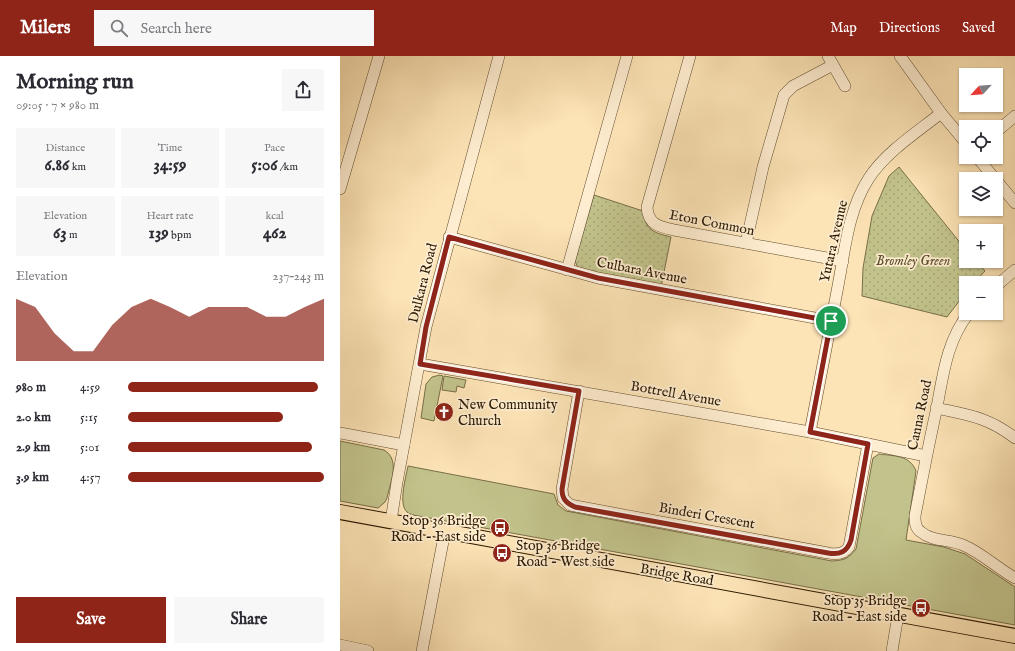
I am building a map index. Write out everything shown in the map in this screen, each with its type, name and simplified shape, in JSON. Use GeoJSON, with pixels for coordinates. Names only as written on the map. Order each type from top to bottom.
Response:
{"type":"FeatureCollection","features":[{"type":"Feature","properties":{"kind":"main road","name":"Bridge Road"},"geometry":{"type":"LineString","coordinates":[[340,512],[1015,636]]}},
{"type":"Feature","properties":{"kind":"street"},"geometry":{"type":"LineString","coordinates":[[340,189],[379,56]]}},
{"type":"Feature","properties":{"kind":"street","name":"Dulkara Road"},"geometry":{"type":"LineString","coordinates":[[391,521],[426,327],[449,237],[499,56]]}},
{"type":"Feature","properties":{"kind":"street"},"geometry":{"type":"LineString","coordinates":[[567,270],[627,56]]}},
{"type":"Feature","properties":{"kind":"street","name":"Eton Common"},"geometry":{"type":"LineString","coordinates":[[690,56],[647,207],[648,214],[655,224],[662,228],[843,261]]}},
{"type":"Feature","properties":{"kind":"street"},"geometry":{"type":"LineString","coordinates":[[900,56],[940,113],[959,135]]}},
{"type":"Feature","properties":{"kind":"street"},"geometry":{"type":"LineString","coordinates":[[746,243],[763,167],[784,95],[793,86],[830,60],[845,86]]}},
{"type":"Feature","properties":{"kind":"street","name":"Yutara Avenue"},"geometry":{"type":"LineString","coordinates":[[810,432],[853,212],[868,179],[879,165],[940,113]]}},
{"type":"Feature","properties":{"kind":"street"},"geometry":{"type":"LineString","coordinates":[[1003,126],[1015,116]]}},
{"type":"Feature","properties":{"kind":"street"},"geometry":{"type":"LineString","coordinates":[[983,164],[990,172]]}},
{"type":"Feature","properties":{"kind":"street"},"geometry":{"type":"LineString","coordinates":[[1003,188],[1015,203]]}},
{"type":"Feature","properties":{"kind":"street","name":"Culbara Avenue"},"geometry":{"type":"LineString","coordinates":[[449,237],[598,278],[831,321]]}},
{"type":"Feature","properties":{"kind":"street"},"geometry":{"type":"LineString","coordinates":[[1003,282],[1013,276]]}},
{"type":"Feature","properties":{"kind":"street","name":"Canna Road"},"geometry":{"type":"LineString","coordinates":[[964,320],[949,352],[936,408],[915,516],[917,528],[929,537],[961,544],[972,549],[1015,578]]}},
{"type":"Feature","properties":{"kind":"street","name":"Bottrell Avenue"},"geometry":{"type":"LineString","coordinates":[[420,364],[810,432],[926,456]]}},
{"type":"Feature","properties":{"kind":"street","name":"Binderi Crescent"},"geometry":{"type":"LineString","coordinates":[[579,391],[562,489],[563,498],[570,505],[828,553],[842,553],[849,547],[868,444]]}},
{"type":"Feature","properties":{"kind":"street"},"geometry":{"type":"LineString","coordinates":[[936,408],[985,419],[1015,438]]}},
{"type":"Feature","properties":{"kind":"street"},"geometry":{"type":"LineString","coordinates":[[340,433],[404,445]]}},
{"type":"Feature","properties":{"kind":"street"},"geometry":{"type":"LineString","coordinates":[[422,651],[445,531]]}},
{"type":"Feature","properties":{"kind":"street"},"geometry":{"type":"LineString","coordinates":[[892,651],[898,615]]}},
{"type":"Feature","properties":{"kind":"street"},"geometry":{"type":"LineString","coordinates":[[340,645],[368,651]]}},
{"type":"Feature","properties":{"kind":"green space","name":"Bromley Green"},"geometry":{"type":"Polygon","coordinates":[[[899,167],[959,241],[959,268],[982,268],[985,271],[980,276],[959,276],[959,301],[947,317],[862,296],[863,268],[872,216],[889,176],[899,167]]]}},
{"type":"Feature","properties":{"kind":"green space"},"geometry":{"type":"Polygon","coordinates":[[[594,195],[643,211],[646,223],[651,230],[671,237],[661,287],[578,268],[575,261],[594,195]]]}},
{"type":"Feature","properties":{"kind":"green space"},"geometry":{"type":"Polygon","coordinates":[[[440,375],[443,376],[434,421],[421,418],[426,384],[432,377],[440,375]]]}},
{"type":"Feature","properties":{"kind":"green space"},"geometry":{"type":"Polygon","coordinates":[[[444,376],[466,380],[464,388],[457,386],[456,392],[442,390],[444,376]]]}},
{"type":"Feature","properties":{"kind":"green space"},"geometry":{"type":"Polygon","coordinates":[[[340,441],[384,450],[389,454],[393,466],[392,479],[387,498],[378,508],[340,501],[340,441]]]}},
{"type":"Feature","properties":{"kind":"green space"},"geometry":{"type":"Polygon","coordinates":[[[879,454],[906,459],[916,471],[906,540],[944,547],[965,554],[1015,587],[1015,625],[413,515],[407,512],[403,503],[403,490],[408,466],[554,494],[558,505],[566,511],[836,561],[848,557],[856,549],[873,458],[879,454]]]}},
{"type":"Feature","properties":{"kind":"place","name":"New Community Church"},"geometry":{"type":"Point","coordinates":[444,412]}},
{"type":"Feature","properties":{"kind":"place","name":"Stop 36 Bridge Road - East side"},"geometry":{"type":"Point","coordinates":[500,528]}},
{"type":"Feature","properties":{"kind":"place","name":"Stop 36 Bridge Road - West side"},"geometry":{"type":"Point","coordinates":[502,553]}},
{"type":"Feature","properties":{"kind":"place","name":"Stop 35 Bridge Road - East side"},"geometry":{"type":"Point","coordinates":[921,608]}},
{"type":"Feature","properties":{"kind":"route"},"geometry":{"type":"LineString","coordinates":[[449,237],[598,278],[831,321],[810,432],[868,444],[849,547],[842,553],[835,554],[570,505],[563,498],[562,489],[579,391],[420,364],[426,327],[449,237]]}}]}
